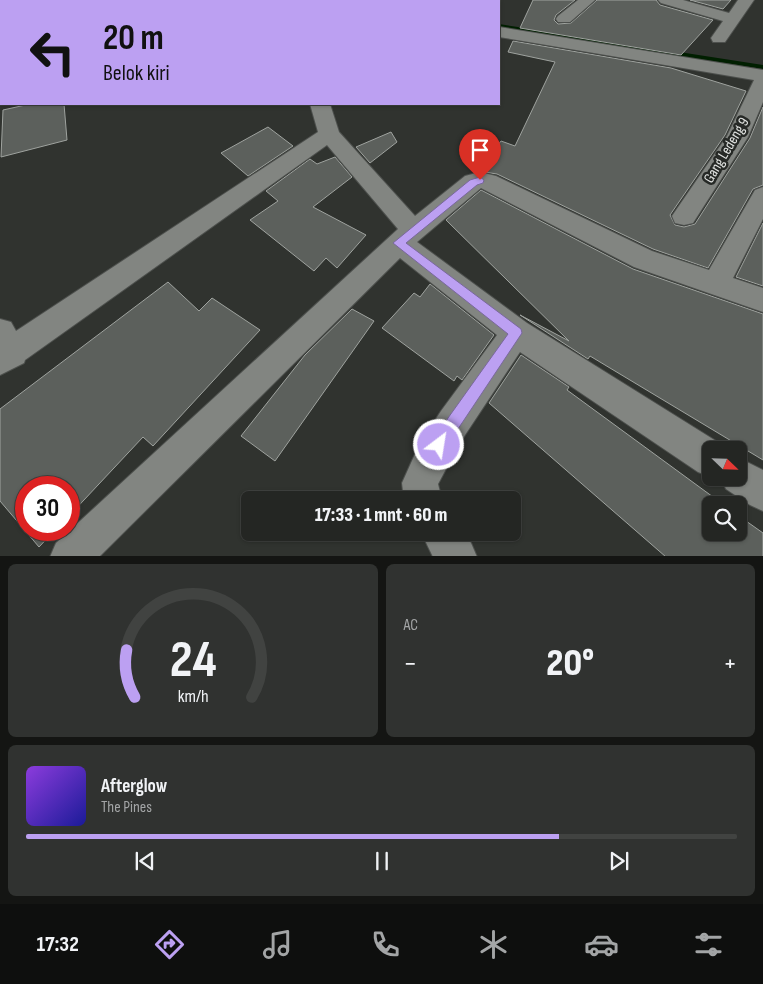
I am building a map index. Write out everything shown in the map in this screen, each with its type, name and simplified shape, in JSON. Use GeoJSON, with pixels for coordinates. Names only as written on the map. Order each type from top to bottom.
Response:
{"type":"FeatureCollection","features":[{"type":"Feature","properties":{"kind":"street"},"geometry":{"type":"LineString","coordinates":[[564,19],[587,0]]}},
{"type":"Feature","properties":{"kind":"street"},"geometry":{"type":"LineString","coordinates":[[666,0],[732,19]]}},
{"type":"Feature","properties":{"kind":"street"},"geometry":{"type":"LineString","coordinates":[[719,38],[746,0]]}},
{"type":"Feature","properties":{"kind":"street"},"geometry":{"type":"LineString","coordinates":[[500,32],[763,76]]}},
{"type":"Feature","properties":{"kind":"street","name":"Gang Ledeng 9"},"geometry":{"type":"LineString","coordinates":[[684,216],[737,137],[763,81]]}},
{"type":"Feature","properties":{"kind":"street"},"geometry":{"type":"LineString","coordinates":[[320,105],[329,134],[406,237],[516,333],[702,453]]}},
{"type":"Feature","properties":{"kind":"street"},"geometry":{"type":"LineString","coordinates":[[4,349],[329,134]]}},
{"type":"Feature","properties":{"kind":"street"},"geometry":{"type":"LineString","coordinates":[[70,556],[406,237],[473,182],[480,180],[488,182],[643,260],[763,300]]}},
{"type":"Feature","properties":{"kind":"street"},"geometry":{"type":"LineString","coordinates":[[716,283],[763,196]]}},
{"type":"Feature","properties":{"kind":"street"},"geometry":{"type":"LineString","coordinates":[[421,491],[420,483],[433,456],[453,423],[516,333]]}},
{"type":"Feature","properties":{"kind":"street"},"geometry":{"type":"LineString","coordinates":[[748,482],[763,492]]}},
{"type":"Feature","properties":{"kind":"street"},"geometry":{"type":"LineString","coordinates":[[446,541],[457,556]]}},
{"type":"Feature","properties":{"kind":"building"},"geometry":{"type":"Polygon","coordinates":[[[533,0],[575,0],[556,15],[554,20],[558,24],[571,23],[597,0],[656,0],[660,5],[713,20],[681,55],[520,28],[533,0]]]}},
{"type":"Feature","properties":{"kind":"building"},"geometry":{"type":"Polygon","coordinates":[[[690,0],[731,0],[723,9],[690,0]]]}},
{"type":"Feature","properties":{"kind":"building"},"geometry":{"type":"Polygon","coordinates":[[[513,41],[671,68],[746,91],[725,135],[670,215],[675,225],[684,227],[695,224],[750,138],[763,107],[763,185],[753,189],[708,268],[653,249],[497,174],[478,171],[501,141],[515,146],[555,62],[508,52],[513,41]]]}},
{"type":"Feature","properties":{"kind":"building"},"geometry":{"type":"Polygon","coordinates":[[[26,105],[64,105],[67,140],[1,157],[3,110],[26,105]]]}},
{"type":"Feature","properties":{"kind":"building"},"geometry":{"type":"Polygon","coordinates":[[[268,127],[293,146],[248,176],[221,153],[268,127]]]}},
{"type":"Feature","properties":{"kind":"building"},"geometry":{"type":"Polygon","coordinates":[[[391,132],[397,142],[370,163],[356,147],[391,132]]]}},
{"type":"Feature","properties":{"kind":"building"},"geometry":{"type":"Polygon","coordinates":[[[335,157],[352,177],[313,207],[366,235],[337,268],[326,258],[314,271],[250,220],[278,201],[266,191],[310,159],[317,164],[335,157]]]}},
{"type":"Feature","properties":{"kind":"building"},"geometry":{"type":"Polygon","coordinates":[[[481,190],[633,269],[763,314],[763,460],[748,451],[748,441],[731,441],[590,356],[588,359],[520,315],[569,341],[446,220],[481,190]]]}},
{"type":"Feature","properties":{"kind":"building"},"geometry":{"type":"Polygon","coordinates":[[[763,223],[763,286],[736,277],[763,223]]]}},
{"type":"Feature","properties":{"kind":"building"},"geometry":{"type":"Polygon","coordinates":[[[168,282],[199,311],[212,298],[260,330],[153,446],[143,437],[80,504],[80,476],[15,476],[15,519],[0,501],[0,409],[168,282]]]}},
{"type":"Feature","properties":{"kind":"building"},"geometry":{"type":"Polygon","coordinates":[[[430,284],[494,335],[462,380],[457,376],[454,381],[382,328],[414,293],[420,297],[430,284]]]}},
{"type":"Feature","properties":{"kind":"building"},"geometry":{"type":"Polygon","coordinates":[[[352,309],[374,321],[275,461],[241,436],[305,355],[352,309]]]}},
{"type":"Feature","properties":{"kind":"building"},"geometry":{"type":"Polygon","coordinates":[[[521,355],[569,387],[567,390],[712,496],[702,496],[702,541],[747,541],[747,522],[763,533],[763,556],[665,556],[489,403],[521,355]]]}},
{"type":"Feature","properties":{"kind":"building"},"geometry":{"type":"Polygon","coordinates":[[[34,541],[45,541],[39,547],[34,541]]]}},
{"type":"Feature","properties":{"kind":"waterway"},"geometry":{"type":"LineString","coordinates":[[500,26],[763,67]]}},
{"type":"Feature","properties":{"kind":"route"},"geometry":{"type":"LineString","coordinates":[[439,445],[516,333],[399,243],[473,182],[480,180]]}}]}
